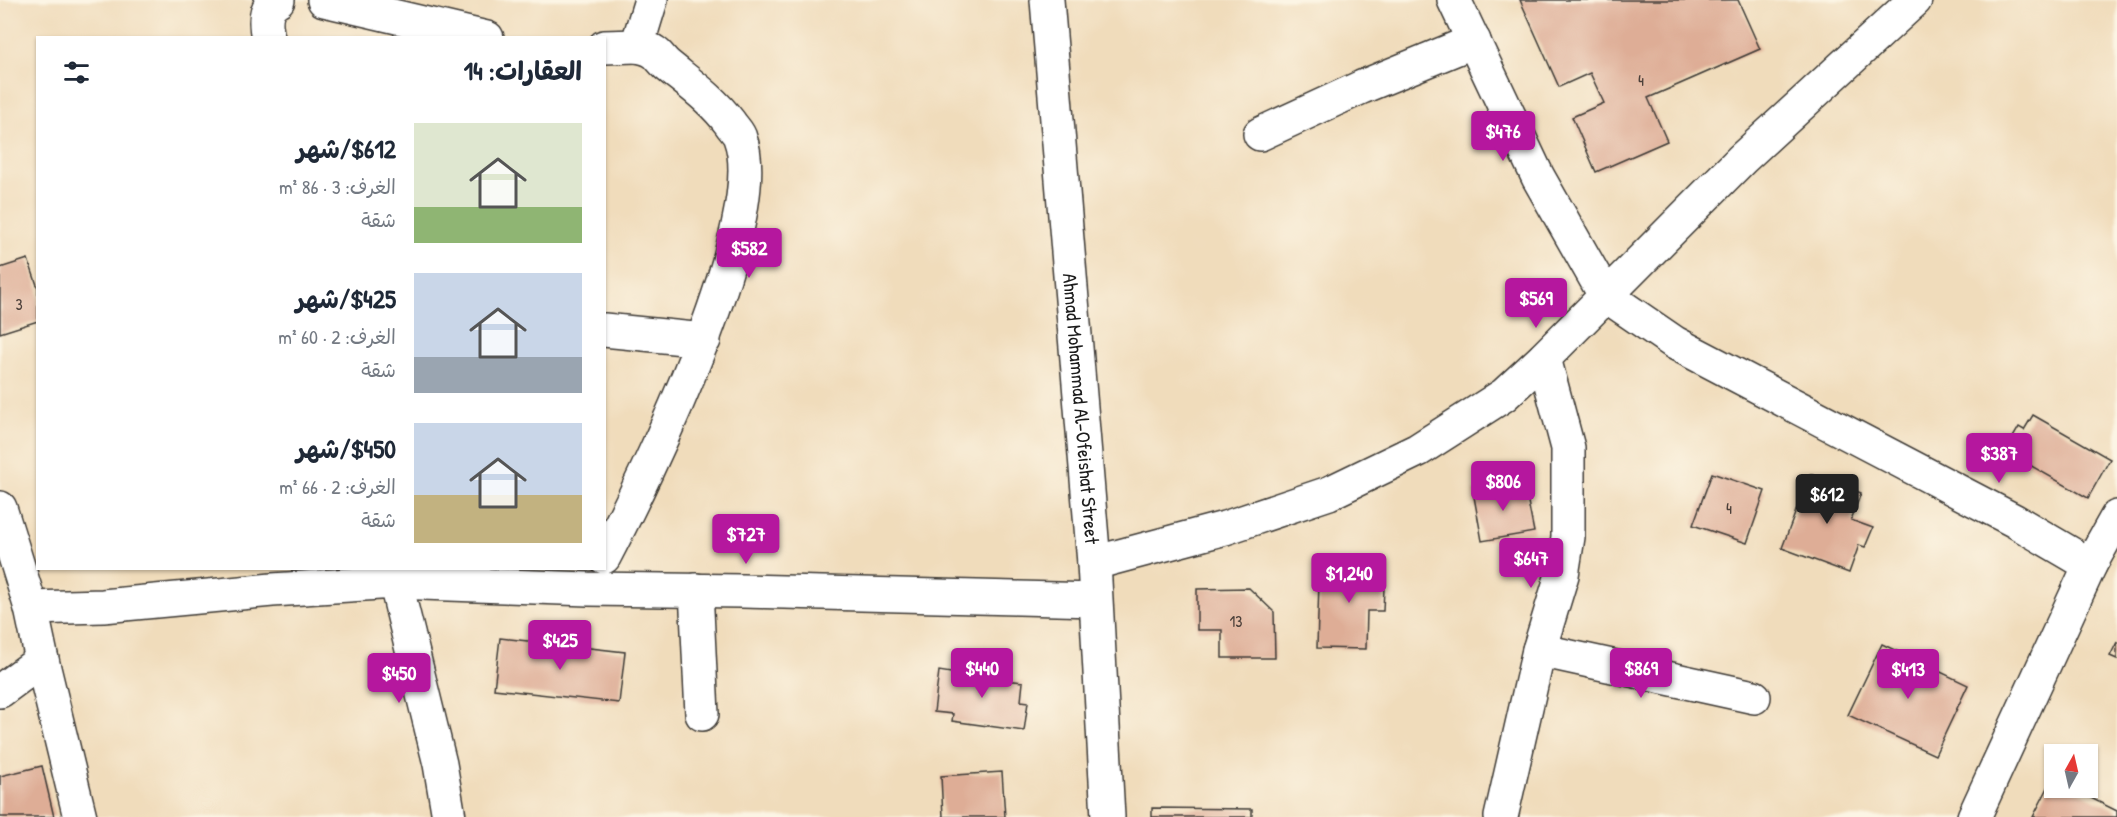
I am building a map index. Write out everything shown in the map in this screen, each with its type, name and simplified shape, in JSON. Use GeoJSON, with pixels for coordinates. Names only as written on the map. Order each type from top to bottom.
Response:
{"type":"FeatureCollection","features":[{"type":"Feature","properties":{"kind":"street"},"geometry":{"type":"LineString","coordinates":[[268,36],[265,18],[273,2],[278,0]]}},
{"type":"Feature","properties":{"kind":"street"},"geometry":{"type":"LineString","coordinates":[[324,0],[478,36]]}},
{"type":"Feature","properties":{"kind":"street"},"geometry":{"type":"LineString","coordinates":[[637,46],[651,0]]}},
{"type":"Feature","properties":{"kind":"street","name":"Ahmad Mohammad Al-Ofeishat Street"},"geometry":{"type":"LineString","coordinates":[[1047,0],[1094,564],[1108,817]]}},
{"type":"Feature","properties":{"kind":"street"},"geometry":{"type":"LineString","coordinates":[[1454,0],[1538,177],[1605,295],[1675,343],[2015,521],[2090,565]]}},
{"type":"Feature","properties":{"kind":"street"},"geometry":{"type":"LineString","coordinates":[[1094,564],[1225,528],[1329,493],[1418,450],[1464,422],[1504,394],[1544,358],[1742,159],[1916,0]]}},
{"type":"Feature","properties":{"kind":"street"},"geometry":{"type":"LineString","coordinates":[[1260,134],[1362,87],[1474,41]]}},
{"type":"Feature","properties":{"kind":"street"},"geometry":{"type":"LineString","coordinates":[[606,47],[637,46],[654,52],[704,94],[740,137],[745,159],[743,198],[732,250],[704,340],[631,506],[606,553]]}},
{"type":"Feature","properties":{"kind":"street"},"geometry":{"type":"LineString","coordinates":[[606,330],[704,340]]}},
{"type":"Feature","properties":{"kind":"street"},"geometry":{"type":"LineString","coordinates":[[1501,817],[1539,651],[1562,575],[1568,537],[1568,448],[1544,358]]}},
{"type":"Feature","properties":{"kind":"street"},"geometry":{"type":"LineString","coordinates":[[0,508],[31,608],[80,817]]}},
{"type":"Feature","properties":{"kind":"street"},"geometry":{"type":"LineString","coordinates":[[1974,817],[2090,565],[2117,517]]}},
{"type":"Feature","properties":{"kind":"street"},"geometry":{"type":"LineString","coordinates":[[31,608],[103,606],[272,590],[394,575],[593,579],[696,590],[1095,600]]}},
{"type":"Feature","properties":{"kind":"street"},"geometry":{"type":"LineString","coordinates":[[394,575],[440,764],[449,817]]}},
{"type":"Feature","properties":{"kind":"street"},"geometry":{"type":"LineString","coordinates":[[696,590],[702,714]]}},
{"type":"Feature","properties":{"kind":"street"},"geometry":{"type":"LineString","coordinates":[[1539,651],[1754,697]]}},
{"type":"Feature","properties":{"kind":"street"},"geometry":{"type":"LineString","coordinates":[[0,691],[42,660]]}},
{"type":"Feature","properties":{"kind":"building"},"geometry":{"type":"Polygon","coordinates":[[[1520,0],[1738,0],[1760,49],[1648,98],[1667,141],[1596,172],[1572,117],[1604,103],[1590,73],[1559,87],[1520,0]]]}},
{"type":"Feature","properties":{"kind":"building"},"geometry":{"type":"Polygon","coordinates":[[[28,259],[36,282],[36,322],[0,333],[0,268],[28,259]]]}},
{"type":"Feature","properties":{"kind":"building"},"geometry":{"type":"Polygon","coordinates":[[[2033,415],[2110,459],[2088,498],[2005,451],[2019,427],[2024,430],[2033,415]]]}},
{"type":"Feature","properties":{"kind":"building"},"geometry":{"type":"Polygon","coordinates":[[[1712,473],[1765,491],[1747,543],[1693,525],[1712,473]]]}},
{"type":"Feature","properties":{"kind":"building"},"geometry":{"type":"Polygon","coordinates":[[[1810,474],[1861,493],[1851,520],[1873,528],[1865,547],[1859,545],[1849,573],[1782,548],[1810,474]]]}},
{"type":"Feature","properties":{"kind":"building"},"geometry":{"type":"Polygon","coordinates":[[[1524,482],[1534,532],[1482,541],[1473,491],[1524,482]]]}},
{"type":"Feature","properties":{"kind":"building"},"geometry":{"type":"Polygon","coordinates":[[[1326,563],[1385,564],[1383,611],[1367,611],[1366,649],[1317,648],[1319,582],[1326,582],[1326,563]]]}},
{"type":"Feature","properties":{"kind":"building"},"geometry":{"type":"Polygon","coordinates":[[[1249,588],[1274,612],[1275,658],[1222,658],[1222,630],[1197,630],[1197,589],[1249,588]]]}},
{"type":"Feature","properties":{"kind":"building"},"geometry":{"type":"Polygon","coordinates":[[[500,638],[625,652],[619,703],[494,689],[500,638]]]}},
{"type":"Feature","properties":{"kind":"building"},"geometry":{"type":"Polygon","coordinates":[[[2117,642],[2117,659],[2110,656],[2117,642]]]}},
{"type":"Feature","properties":{"kind":"building"},"geometry":{"type":"Polygon","coordinates":[[[1882,644],[1968,685],[1935,755],[1848,715],[1882,644]]]}},
{"type":"Feature","properties":{"kind":"building"},"geometry":{"type":"Polygon","coordinates":[[[964,666],[1006,671],[1005,680],[1023,682],[1021,701],[1028,702],[1024,731],[952,721],[953,714],[934,712],[939,671],[963,675],[964,666]]]}},
{"type":"Feature","properties":{"kind":"building"},"geometry":{"type":"Polygon","coordinates":[[[42,766],[54,817],[0,817],[0,776],[42,766]]]}},
{"type":"Feature","properties":{"kind":"building"},"geometry":{"type":"Polygon","coordinates":[[[1002,772],[1005,817],[943,817],[941,776],[1002,772]]]}},
{"type":"Feature","properties":{"kind":"building"},"geometry":{"type":"Polygon","coordinates":[[[2044,796],[2044,798],[2091,798],[2117,811],[2117,817],[2033,817],[2044,796]]]}},
{"type":"Feature","properties":{"kind":"building"},"geometry":{"type":"Polygon","coordinates":[[[1152,808],[1252,809],[1252,817],[1152,817],[1152,808]]]}}]}
